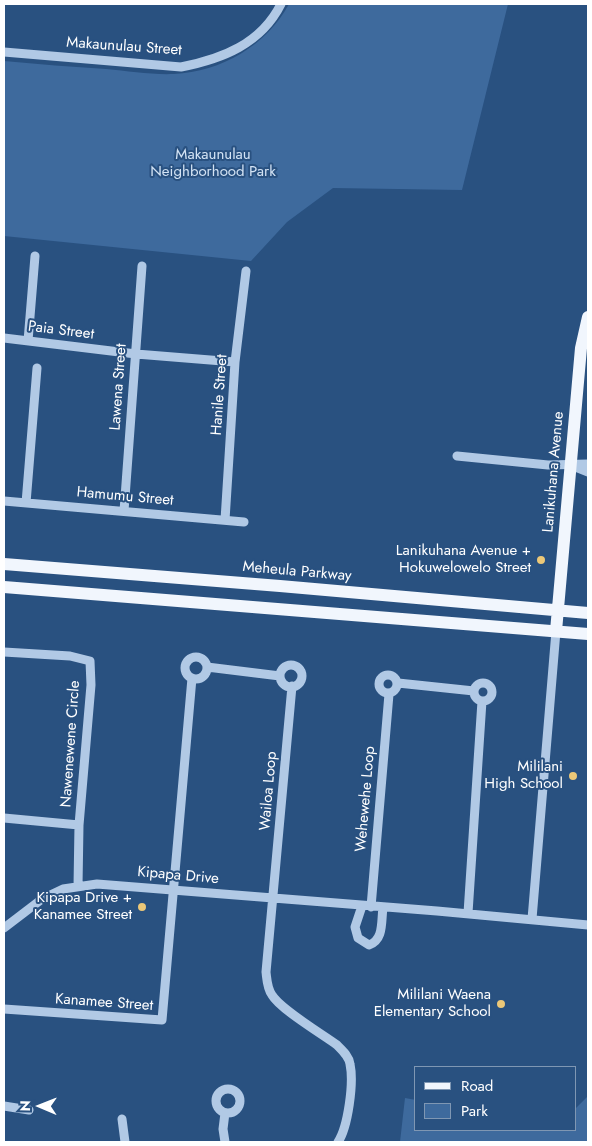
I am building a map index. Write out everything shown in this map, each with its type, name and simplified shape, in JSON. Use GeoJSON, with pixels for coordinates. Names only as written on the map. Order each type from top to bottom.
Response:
{"type":"FeatureCollection","features":[{"type":"Feature","properties":{"kind":"main road","name":"Lanikuhana Avenue"},"geometry":{"type":"LineString","coordinates":[[556,631],[581,348],[588,317]]}},
{"type":"Feature","properties":{"kind":"main road","name":"Meheula Parkway"},"geometry":{"type":"LineString","coordinates":[[4,564],[588,613]]}},
{"type":"Feature","properties":{"kind":"main road"},"geometry":{"type":"LineString","coordinates":[[4,587],[588,634]]}},
{"type":"Feature","properties":{"kind":"street","name":"Makaunulau Street"},"geometry":{"type":"LineString","coordinates":[[4,52],[181,67],[205,62],[234,50],[254,37],[270,20],[281,4]]}},
{"type":"Feature","properties":{"kind":"street"},"geometry":{"type":"LineString","coordinates":[[28,342],[34,256]]}},
{"type":"Feature","properties":{"kind":"street","name":"Lawena Street"},"geometry":{"type":"LineString","coordinates":[[124,511],[142,266]]}},
{"type":"Feature","properties":{"kind":"street","name":"Hanile Street"},"geometry":{"type":"LineString","coordinates":[[225,520],[235,362],[246,272]]}},
{"type":"Feature","properties":{"kind":"street","name":"Paia Street"},"geometry":{"type":"LineString","coordinates":[[4,338],[136,354],[235,362]]}},
{"type":"Feature","properties":{"kind":"street"},"geometry":{"type":"LineString","coordinates":[[26,503],[36,368]]}},
{"type":"Feature","properties":{"kind":"street"},"geometry":{"type":"LineString","coordinates":[[458,456],[548,465],[588,464]]}},
{"type":"Feature","properties":{"kind":"street"},"geometry":{"type":"LineString","coordinates":[[570,465],[588,472]]}},
{"type":"Feature","properties":{"kind":"street","name":"Hamumu Street"},"geometry":{"type":"LineString","coordinates":[[4,501],[244,522]]}},
{"type":"Feature","properties":{"kind":"street"},"geometry":{"type":"LineString","coordinates":[[532,919],[556,631]]}},
{"type":"Feature","properties":{"kind":"street","name":"Nawenewene Circle"},"geometry":{"type":"LineString","coordinates":[[4,652],[70,656],[90,662],[91,685],[79,825],[78,886]]}},
{"type":"Feature","properties":{"kind":"street","name":"Wailoa Loop"},"geometry":{"type":"LineString","coordinates":[[174,889],[192,678],[186,671],[185,666],[188,660],[199,658],[205,663],[206,667],[280,676],[282,671],[288,666],[296,666],[302,678],[298,684],[292,686],[272,899],[266,972],[267,984],[271,995],[280,1004],[337,1045],[345,1053],[350,1063],[351,1075],[346,1126],[338,1142]]}},
{"type":"Feature","properties":{"kind":"street"},"geometry":{"type":"LineString","coordinates":[[192,678],[204,676],[206,667]]}},
{"type":"Feature","properties":{"kind":"street","name":"Wehewehe Loop"},"geometry":{"type":"LineString","coordinates":[[367,906],[389,694],[384,693],[379,683],[385,676],[390,675],[396,678],[398,683],[474,691],[480,683],[491,688],[489,698],[482,701],[468,914]]}},
{"type":"Feature","properties":{"kind":"street"},"geometry":{"type":"LineString","coordinates":[[280,676],[284,684],[292,686]]}},
{"type":"Feature","properties":{"kind":"street"},"geometry":{"type":"LineString","coordinates":[[389,694],[395,691],[398,683]]}},
{"type":"Feature","properties":{"kind":"street"},"geometry":{"type":"LineString","coordinates":[[474,691],[476,698],[482,701]]}},
{"type":"Feature","properties":{"kind":"street","name":"Nawenewene Circle"},"geometry":{"type":"LineString","coordinates":[[4,818],[79,825]]}},
{"type":"Feature","properties":{"kind":"street","name":"Kipapa Drive"},"geometry":{"type":"LineString","coordinates":[[4,928],[42,899],[63,889],[97,884],[588,924]]}},
{"type":"Feature","properties":{"kind":"street","name":"Kanamee Street"},"geometry":{"type":"LineString","coordinates":[[4,1009],[162,1020],[174,889]]}},
{"type":"Feature","properties":{"kind":"street"},"geometry":{"type":"LineString","coordinates":[[367,906],[355,927],[358,938],[369,945],[376,943],[380,937],[383,907]]}},
{"type":"Feature","properties":{"kind":"street"},"geometry":{"type":"LineString","coordinates":[[4,1106],[29,1110]]}},
{"type":"Feature","properties":{"kind":"street"},"geometry":{"type":"LineString","coordinates":[[225,1113],[223,1129],[225,1142]]}},
{"type":"Feature","properties":{"kind":"street"},"geometry":{"type":"LineString","coordinates":[[122,1119],[125,1142]]}},
{"type":"Feature","properties":{"kind":"green space","name":"Makaunulau Neighborhood Park"},"geometry":{"type":"Polygon","coordinates":[[[289,4],[508,4],[462,190],[333,188],[287,222],[251,261],[4,236],[4,61],[157,74],[192,72],[209,68],[241,54],[268,32],[280,19],[289,4]]]}},
{"type":"Feature","properties":{"kind":"green space"},"geometry":{"type":"Polygon","coordinates":[[[588,1096],[588,1142],[400,1142],[405,1098],[414,1100],[414,1131],[577,1131],[577,1107],[588,1096]]]}},
{"type":"Feature","properties":{"kind":"place","name":"Lanikuhana Avenue + Hokuwelowelo Street"},"geometry":{"type":"Point","coordinates":[541,560]}},
{"type":"Feature","properties":{"kind":"place","name":"Mililani High School"},"geometry":{"type":"Point","coordinates":[573,776]}},
{"type":"Feature","properties":{"kind":"place","name":"Kipapa Drive + Kanamee Street"},"geometry":{"type":"Point","coordinates":[142,907]}},
{"type":"Feature","properties":{"kind":"place","name":"Mililani Waena Elementary School"},"geometry":{"type":"Point","coordinates":[501,1004]}}]}
